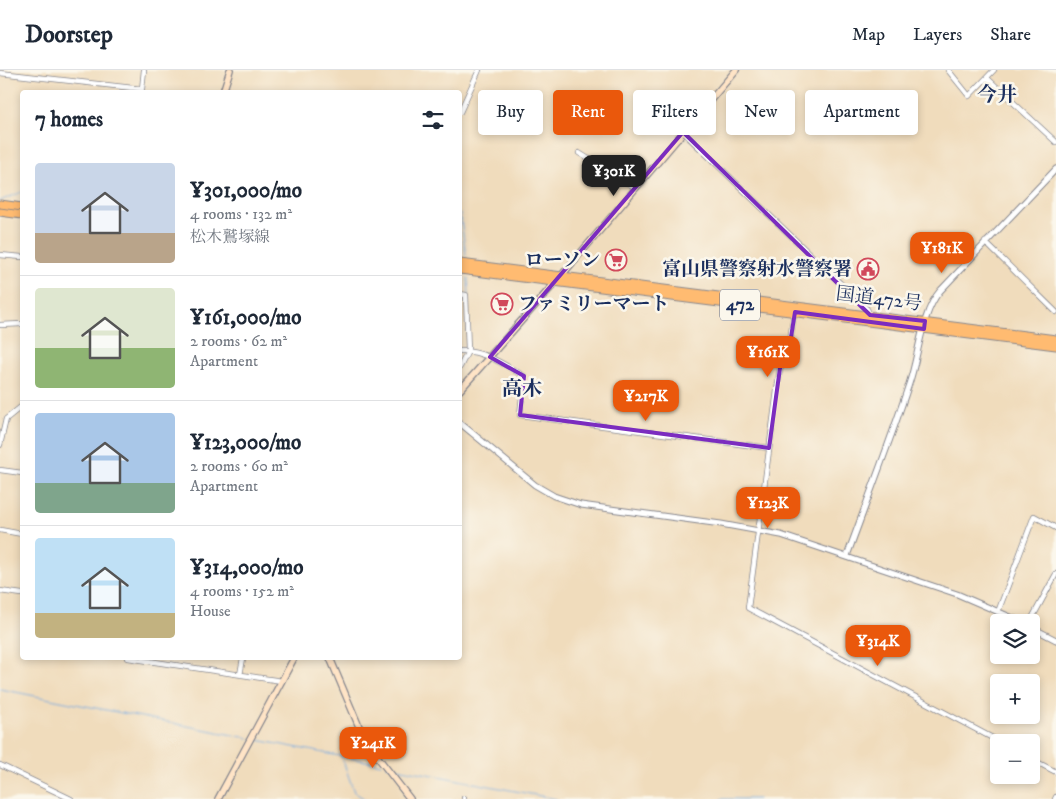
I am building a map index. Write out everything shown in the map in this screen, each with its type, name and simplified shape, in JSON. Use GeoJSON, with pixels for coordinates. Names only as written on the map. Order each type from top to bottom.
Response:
{"type":"FeatureCollection","features":[{"type":"Feature","properties":{"kind":"highway"},"geometry":{"type":"LineString","coordinates":[[0,204],[20,207]]}},
{"type":"Feature","properties":{"kind":"highway"},"geometry":{"type":"LineString","coordinates":[[0,212],[20,215]]}},
{"type":"Feature","properties":{"kind":"highway","name":"国道472号"},"geometry":{"type":"LineString","coordinates":[[462,263],[870,315],[1056,346]]}},
{"type":"Feature","properties":{"kind":"highway","name":"国道472号"},"geometry":{"type":"LineString","coordinates":[[462,270],[794,312],[1056,339]]}},
{"type":"Feature","properties":{"kind":"main road"},"geometry":{"type":"LineString","coordinates":[[224,90],[230,70]]}},
{"type":"Feature","properties":{"kind":"main road"},"geometry":{"type":"LineString","coordinates":[[716,93],[736,70]]}},
{"type":"Feature","properties":{"kind":"main road"},"geometry":{"type":"LineString","coordinates":[[462,388],[556,282],[680,135]]}},
{"type":"Feature","properties":{"kind":"main road"},"geometry":{"type":"LineString","coordinates":[[218,799],[293,660]]}},
{"type":"Feature","properties":{"kind":"main road"},"geometry":{"type":"LineString","coordinates":[[331,660],[360,729],[373,751],[410,799]]}},
{"type":"Feature","properties":{"kind":"street"},"geometry":{"type":"LineString","coordinates":[[0,73],[22,73],[142,89],[144,70]]}},
{"type":"Feature","properties":{"kind":"street"},"geometry":{"type":"LineString","coordinates":[[462,108],[479,70]]}},
{"type":"Feature","properties":{"kind":"street"},"geometry":{"type":"LineString","coordinates":[[948,70],[969,96],[994,70]]}},
{"type":"Feature","properties":{"kind":"street"},"geometry":{"type":"LineString","coordinates":[[987,78],[1056,142]]}},
{"type":"Feature","properties":{"kind":"street"},"geometry":{"type":"LineString","coordinates":[[686,135],[867,309],[870,315]]}},
{"type":"Feature","properties":{"kind":"street"},"geometry":{"type":"LineString","coordinates":[[580,153],[636,188]]}},
{"type":"Feature","properties":{"kind":"street"},"geometry":{"type":"LineString","coordinates":[[847,556],[910,382],[925,325],[938,293],[1056,169]]}},
{"type":"Feature","properties":{"kind":"street"},"geometry":{"type":"LineString","coordinates":[[985,242],[1056,312]]}},
{"type":"Feature","properties":{"kind":"street"},"geometry":{"type":"LineString","coordinates":[[0,255],[20,257]]}},
{"type":"Feature","properties":{"kind":"street"},"geometry":{"type":"LineString","coordinates":[[462,294],[466,294],[468,351],[462,363]]}},
{"type":"Feature","properties":{"kind":"street"},"geometry":{"type":"LineString","coordinates":[[794,312],[788,356],[780,368],[748,608],[990,737]]}},
{"type":"Feature","properties":{"kind":"street"},"geometry":{"type":"LineString","coordinates":[[0,325],[20,324]]}},
{"type":"Feature","properties":{"kind":"street"},"geometry":{"type":"LineString","coordinates":[[462,328],[467,329]]}},
{"type":"Feature","properties":{"kind":"street"},"geometry":{"type":"LineString","coordinates":[[462,351],[490,357],[524,376],[520,416],[769,448]]}},
{"type":"Feature","properties":{"kind":"street"},"geometry":{"type":"LineString","coordinates":[[0,445],[6,419],[20,408]]}},
{"type":"Feature","properties":{"kind":"street"},"geometry":{"type":"LineString","coordinates":[[462,425],[535,485],[554,496],[581,505],[758,530],[808,542],[1003,614]]}},
{"type":"Feature","properties":{"kind":"street"},"geometry":{"type":"LineString","coordinates":[[0,470],[20,473]]}},
{"type":"Feature","properties":{"kind":"street"},"geometry":{"type":"LineString","coordinates":[[998,612],[1034,516],[1056,528]]}},
{"type":"Feature","properties":{"kind":"street"},"geometry":{"type":"LineString","coordinates":[[0,530],[20,534]]}},
{"type":"Feature","properties":{"kind":"street"},"geometry":{"type":"LineString","coordinates":[[1034,614],[1056,574]]}},
{"type":"Feature","properties":{"kind":"street"},"geometry":{"type":"LineString","coordinates":[[0,591],[20,594]]}},
{"type":"Feature","properties":{"kind":"street"},"geometry":{"type":"LineString","coordinates":[[1040,632],[1056,640]]}},
{"type":"Feature","properties":{"kind":"street"},"geometry":{"type":"LineString","coordinates":[[141,660],[282,681]]}},
{"type":"Feature","properties":{"kind":"street"},"geometry":{"type":"LineString","coordinates":[[240,675],[243,660]]}},
{"type":"Feature","properties":{"kind":"street"},"geometry":{"type":"LineString","coordinates":[[1040,764],[1056,772]]}},
{"type":"Feature","properties":{"kind":"street"},"geometry":{"type":"LineString","coordinates":[[0,765],[71,799]]}},
{"type":"Feature","properties":{"kind":"highlighted area"},"geometry":{"type":"Polygon","coordinates":[[[683,132],[870,315],[925,321],[924,329],[795,312],[788,356],[780,368],[769,448],[520,415],[524,376],[490,357],[683,132]]]}},
{"type":"Feature","properties":{"kind":"waterway"},"geometry":{"type":"LineString","coordinates":[[0,201],[20,193]]}},
{"type":"Feature","properties":{"kind":"waterway"},"geometry":{"type":"LineString","coordinates":[[462,228],[466,255]]}},
{"type":"Feature","properties":{"kind":"waterway"},"geometry":{"type":"LineString","coordinates":[[468,278],[469,296]]}},
{"type":"Feature","properties":{"kind":"waterway"},"geometry":{"type":"LineString","coordinates":[[0,689],[248,738]]}},
{"type":"Feature","properties":{"kind":"waterway"},"geometry":{"type":"LineString","coordinates":[[252,739],[381,764]]}},
{"type":"Feature","properties":{"kind":"waterway"},"geometry":{"type":"LineString","coordinates":[[342,758],[354,792],[365,799]]}},
{"type":"Feature","properties":{"kind":"waterway"},"geometry":{"type":"LineString","coordinates":[[387,766],[556,799]]}},
{"type":"Feature","properties":{"kind":"waterway"},"geometry":{"type":"LineString","coordinates":[[721,799],[758,799]]}},
{"type":"Feature","properties":{"kind":"place","name":"ローソン"},"geometry":{"type":"Point","coordinates":[616,260]}},
{"type":"Feature","properties":{"kind":"place","name":"富山県警察射水警察署"},"geometry":{"type":"Point","coordinates":[868,269]}},
{"type":"Feature","properties":{"kind":"place","name":"ファミリーマート"},"geometry":{"type":"Point","coordinates":[502,304]}},
{"type":"Feature","properties":{"kind":"district","name":"今井"},"geometry":{"type":"Point","coordinates":[997,95]}},
{"type":"Feature","properties":{"kind":"district","name":"高木"},"geometry":{"type":"Point","coordinates":[522,389]}}]}
